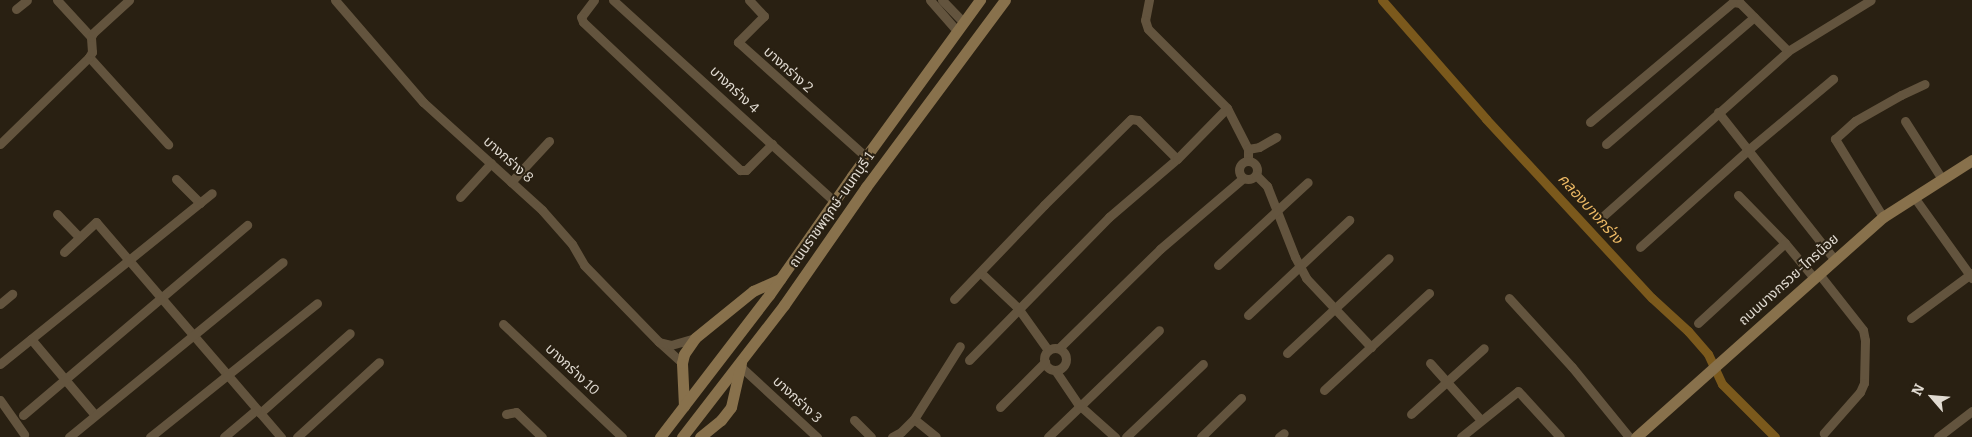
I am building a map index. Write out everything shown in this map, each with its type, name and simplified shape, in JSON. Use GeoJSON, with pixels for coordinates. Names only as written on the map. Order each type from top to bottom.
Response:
{"type":"FeatureCollection","features":[{"type":"Feature","properties":{"kind":"main road","name":"ถนนราชพฤกษ์-นนทบุรี 1"},"geometry":{"type":"LineString","coordinates":[[660,437],[780,279],[834,201],[980,0]]}},
{"type":"Feature","properties":{"kind":"main road","name":"ถนนราชพฤกษ์-นนทบุรี 1"},"geometry":{"type":"LineString","coordinates":[[682,437],[741,364],[867,185],[1005,0]]}},
{"type":"Feature","properties":{"kind":"main road","name":"ถนนบางกรวย-ไทรน้อย"},"geometry":{"type":"LineString","coordinates":[[1636,437],[1882,217],[1972,160]]}},
{"type":"Feature","properties":{"kind":"main road"},"geometry":{"type":"LineString","coordinates":[[684,406],[682,363],[684,354],[694,338],[749,294],[780,279]]}},
{"type":"Feature","properties":{"kind":"main road"},"geometry":{"type":"LineString","coordinates":[[700,437],[721,420],[731,407],[741,364]]}},
{"type":"Feature","properties":{"kind":"street"},"geometry":{"type":"LineString","coordinates":[[16,9],[27,0]]}},
{"type":"Feature","properties":{"kind":"street"},"geometry":{"type":"LineString","coordinates":[[0,144],[92,52],[90,37],[57,0]]}},
{"type":"Feature","properties":{"kind":"street"},"geometry":{"type":"LineString","coordinates":[[90,37],[130,0]]}},
{"type":"Feature","properties":{"kind":"street","name":"บางกร่าง 8"},"geometry":{"type":"LineString","coordinates":[[335,0],[423,102],[556,224],[572,244],[584,265],[682,363]]}},
{"type":"Feature","properties":{"kind":"street"},"geometry":{"type":"LineString","coordinates":[[594,0],[582,17],[583,22],[740,170],[746,170],[772,144]]}},
{"type":"Feature","properties":{"kind":"street","name":"บางกร่าง 4"},"geometry":{"type":"LineString","coordinates":[[614,0],[834,201]]}},
{"type":"Feature","properties":{"kind":"street","name":"บางกร่าง 2"},"geometry":{"type":"LineString","coordinates":[[749,0],[764,16],[738,42],[866,157]]}},
{"type":"Feature","properties":{"kind":"street"},"geometry":{"type":"LineString","coordinates":[[930,0],[960,26]]}},
{"type":"Feature","properties":{"kind":"street"},"geometry":{"type":"LineString","coordinates":[[942,0],[960,26]]}},
{"type":"Feature","properties":{"kind":"street"},"geometry":{"type":"LineString","coordinates":[[1149,0],[1145,20],[1148,30],[1227,108],[1248,149],[1248,161],[1240,168],[1240,174],[1244,178],[1250,179],[1256,175]]}},
{"type":"Feature","properties":{"kind":"street"},"geometry":{"type":"LineString","coordinates":[[1602,217],[1788,51],[1871,0]]}},
{"type":"Feature","properties":{"kind":"street"},"geometry":{"type":"LineString","coordinates":[[1590,122],[1733,2],[1740,2],[1788,51]]}},
{"type":"Feature","properties":{"kind":"street"},"geometry":{"type":"LineString","coordinates":[[1606,144],[1754,17]]}},
{"type":"Feature","properties":{"kind":"street"},"geometry":{"type":"LineString","coordinates":[[89,57],[168,144]]}},
{"type":"Feature","properties":{"kind":"street"},"geometry":{"type":"LineString","coordinates":[[1640,247],[1748,150],[1833,79]]}},
{"type":"Feature","properties":{"kind":"street"},"geometry":{"type":"LineString","coordinates":[[1882,217],[1835,139],[1855,121],[1925,84]]}},
{"type":"Feature","properties":{"kind":"street"},"geometry":{"type":"LineString","coordinates":[[969,360],[1109,217],[1177,159],[1227,108]]}},
{"type":"Feature","properties":{"kind":"street"},"geometry":{"type":"LineString","coordinates":[[1718,112],[1834,259]]}},
{"type":"Feature","properties":{"kind":"street"},"geometry":{"type":"LineString","coordinates":[[954,299],[1044,204],[1131,119],[1138,120],[1177,159]]}},
{"type":"Feature","properties":{"kind":"street"},"geometry":{"type":"LineString","coordinates":[[1905,121],[1942,179]]}},
{"type":"Feature","properties":{"kind":"street"},"geometry":{"type":"LineString","coordinates":[[1248,149],[1259,147],[1276,137]]}},
{"type":"Feature","properties":{"kind":"street"},"geometry":{"type":"LineString","coordinates":[[511,182],[549,141]]}},
{"type":"Feature","properties":{"kind":"street"},"geometry":{"type":"LineString","coordinates":[[1248,161],[1255,164],[1256,175],[1267,186],[1299,268],[1335,310],[1371,347]]}},
{"type":"Feature","properties":{"kind":"street"},"geometry":{"type":"LineString","coordinates":[[460,197],[491,163]]}},
{"type":"Feature","properties":{"kind":"street"},"geometry":{"type":"LineString","coordinates":[[1048,350],[1059,348],[1160,249],[1244,178]]}},
{"type":"Feature","properties":{"kind":"street"},"geometry":{"type":"LineString","coordinates":[[176,179],[200,203]]}},
{"type":"Feature","properties":{"kind":"street"},"geometry":{"type":"LineString","coordinates":[[1218,265],[1308,182]]}},
{"type":"Feature","properties":{"kind":"street"},"geometry":{"type":"LineString","coordinates":[[0,364],[212,193]]}},
{"type":"Feature","properties":{"kind":"street"},"geometry":{"type":"LineString","coordinates":[[1738,195],[1816,276],[1863,330],[1865,340],[1864,383],[1860,392],[1824,433]]}},
{"type":"Feature","properties":{"kind":"street"},"geometry":{"type":"LineString","coordinates":[[1912,318],[1971,275],[1914,197]]}},
{"type":"Feature","properties":{"kind":"street"},"geometry":{"type":"LineString","coordinates":[[57,214],[79,237]]}},
{"type":"Feature","properties":{"kind":"street"},"geometry":{"type":"LineString","coordinates":[[1248,315],[1349,220]]}},
{"type":"Feature","properties":{"kind":"street"},"geometry":{"type":"LineString","coordinates":[[64,252],[96,222],[281,437]]}},
{"type":"Feature","properties":{"kind":"street"},"geometry":{"type":"LineString","coordinates":[[23,415],[247,225]]}},
{"type":"Feature","properties":{"kind":"street"},"geometry":{"type":"LineString","coordinates":[[1698,323],[1785,244]]}},
{"type":"Feature","properties":{"kind":"street"},"geometry":{"type":"LineString","coordinates":[[1287,353],[1389,258]]}},
{"type":"Feature","properties":{"kind":"street"},"geometry":{"type":"LineString","coordinates":[[69,437],[283,262]]}},
{"type":"Feature","properties":{"kind":"street"},"geometry":{"type":"LineString","coordinates":[[980,273],[1018,308],[1048,350],[1045,362],[1000,407]]}},
{"type":"Feature","properties":{"kind":"street"},"geometry":{"type":"LineString","coordinates":[[1324,390],[1429,293]]}},
{"type":"Feature","properties":{"kind":"street"},"geometry":{"type":"LineString","coordinates":[[0,304],[12,294]]}},
{"type":"Feature","properties":{"kind":"street"},"geometry":{"type":"LineString","coordinates":[[1509,298],[1572,367],[1629,437]]}},
{"type":"Feature","properties":{"kind":"street"},"geometry":{"type":"LineString","coordinates":[[150,437],[317,303]]}},
{"type":"Feature","properties":{"kind":"street","name":"บางกร่าง 10"},"geometry":{"type":"LineString","coordinates":[[503,324],[622,437]]}},
{"type":"Feature","properties":{"kind":"street"},"geometry":{"type":"LineString","coordinates":[[1048,437],[1159,330]]}},
{"type":"Feature","properties":{"kind":"street"},"geometry":{"type":"LineString","coordinates":[[224,437],[259,411],[350,333]]}},
{"type":"Feature","properties":{"kind":"street"},"geometry":{"type":"LineString","coordinates":[[659,342],[671,345],[694,338]]}},
{"type":"Feature","properties":{"kind":"street"},"geometry":{"type":"LineString","coordinates":[[31,339],[95,415]]}},
{"type":"Feature","properties":{"kind":"street"},"geometry":{"type":"LineString","coordinates":[[892,437],[901,432],[914,419],[960,346]]}},
{"type":"Feature","properties":{"kind":"street"},"geometry":{"type":"LineString","coordinates":[[1045,362],[1050,369],[1055,370],[1064,366],[1066,356],[1059,348]]}},
{"type":"Feature","properties":{"kind":"street"},"geometry":{"type":"LineString","coordinates":[[1411,414],[1484,348]]}},
{"type":"Feature","properties":{"kind":"street"},"geometry":{"type":"LineString","coordinates":[[297,437],[379,362]]}},
{"type":"Feature","properties":{"kind":"street"},"geometry":{"type":"LineString","coordinates":[[1430,363],[1481,420]]}},
{"type":"Feature","properties":{"kind":"street","name":"บางกร่าง 3"},"geometry":{"type":"LineString","coordinates":[[741,364],[817,437]]}},
{"type":"Feature","properties":{"kind":"street"},"geometry":{"type":"LineString","coordinates":[[1126,437],[1203,364]]}},
{"type":"Feature","properties":{"kind":"street"},"geometry":{"type":"LineString","coordinates":[[1055,370],[1081,407],[1115,437]]}},
{"type":"Feature","properties":{"kind":"street"},"geometry":{"type":"LineString","coordinates":[[737,385],[750,380],[758,382]]}},
{"type":"Feature","properties":{"kind":"street"},"geometry":{"type":"LineString","coordinates":[[1461,437],[1518,391],[1560,437]]}},
{"type":"Feature","properties":{"kind":"street"},"geometry":{"type":"LineString","coordinates":[[1201,437],[1241,398]]}},
{"type":"Feature","properties":{"kind":"street"},"geometry":{"type":"LineString","coordinates":[[0,400],[23,436]]}},
{"type":"Feature","properties":{"kind":"street"},"geometry":{"type":"LineString","coordinates":[[506,414],[516,412],[542,437]]}},
{"type":"Feature","properties":{"kind":"street"},"geometry":{"type":"LineString","coordinates":[[1938,437],[1972,412]]}},
{"type":"Feature","properties":{"kind":"street"},"geometry":{"type":"LineString","coordinates":[[914,419],[936,437]]}},
{"type":"Feature","properties":{"kind":"street"},"geometry":{"type":"LineString","coordinates":[[854,420],[871,437]]}},
{"type":"Feature","properties":{"kind":"waterway","name":"คลองบางกร่าง"},"geometry":{"type":"LineString","coordinates":[[1382,0],[1486,119],[1652,298],[1688,331],[1708,354],[1722,384],[1775,437]]}}]}
